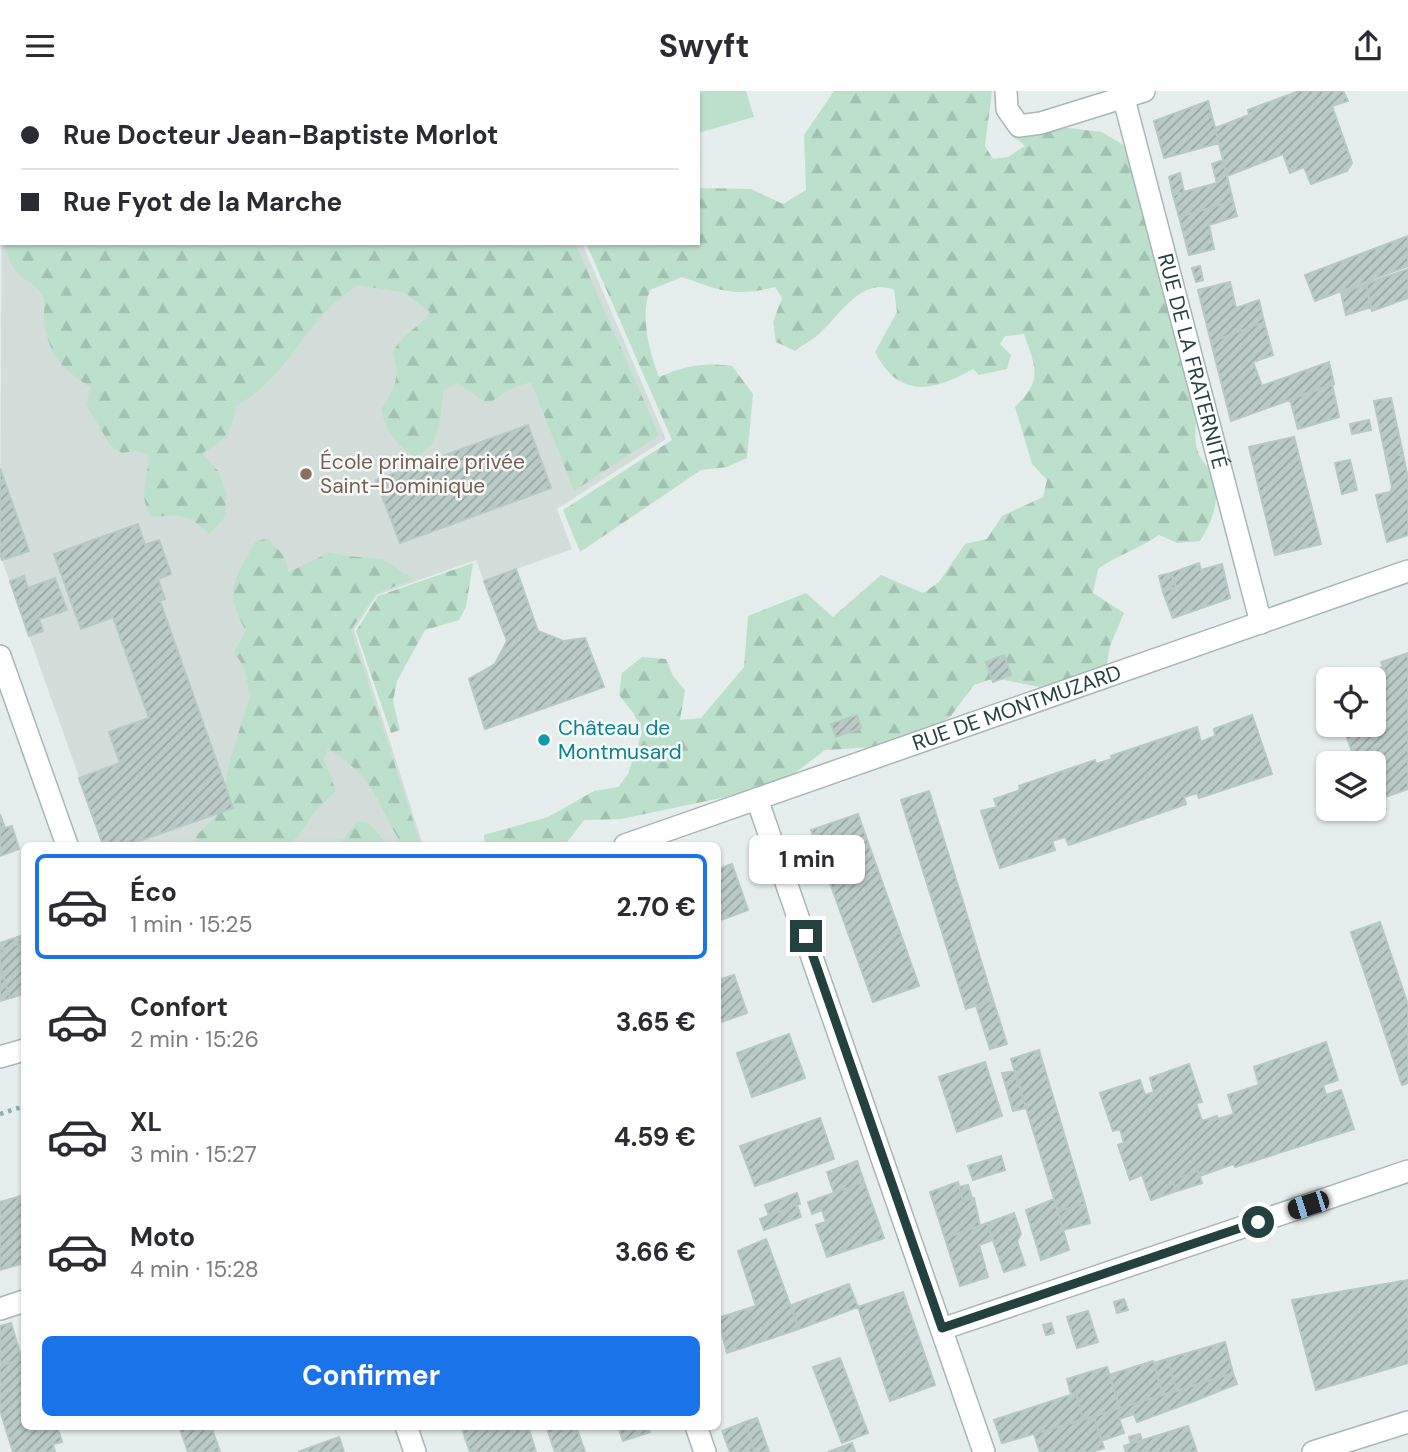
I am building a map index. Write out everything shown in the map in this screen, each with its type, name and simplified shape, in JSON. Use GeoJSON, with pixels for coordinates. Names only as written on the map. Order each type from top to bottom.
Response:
{"type":"FeatureCollection","features":[{"type":"Feature","properties":{"kind":"street"},"geometry":{"type":"LineString","coordinates":[[1006,91],[1007,109],[1019,126],[1041,123],[1144,91]]}},
{"type":"Feature","properties":{"kind":"street","name":"RUE DE LA FRATERNITÉ"},"geometry":{"type":"LineString","coordinates":[[1124,99],[1261,623]]}},
{"type":"Feature","properties":{"kind":"street","name":"RUE DE MONTMUZARD"},"geometry":{"type":"LineString","coordinates":[[634,842],[1408,571]]}},
{"type":"Feature","properties":{"kind":"street"},"geometry":{"type":"LineString","coordinates":[[0,656],[66,842]]}},
{"type":"Feature","properties":{"kind":"street"},"geometry":{"type":"LineString","coordinates":[[757,799],[984,1452]]}},
{"type":"Feature","properties":{"kind":"street"},"geometry":{"type":"LineString","coordinates":[[0,1057],[21,1050]]}},
{"type":"Feature","properties":{"kind":"street"},"geometry":{"type":"LineString","coordinates":[[942,1328],[1408,1171]]}},
{"type":"Feature","properties":{"kind":"street"},"geometry":{"type":"LineString","coordinates":[[0,1309],[21,1302]]}},
{"type":"Feature","properties":{"kind":"street"},"geometry":{"type":"LineString","coordinates":[[1314,1452],[1408,1422]]}},
{"type":"Feature","properties":{"kind":"street"},"geometry":{"type":"LineString","coordinates":[[407,1430],[415,1452]]}},
{"type":"Feature","properties":{"kind":"street"},"geometry":{"type":"LineString","coordinates":[[697,1430],[705,1452]]}},
{"type":"Feature","properties":{"kind":"path"},"geometry":{"type":"LineString","coordinates":[[0,1114],[21,1108]]}},
{"type":"Feature","properties":{"kind":"shaded area","name":"École primaire privée Saint-Dominique"},"geometry":{"type":"Polygon","coordinates":[[[2,245],[583,245],[666,439],[557,509],[572,549],[484,581],[476,560],[377,595],[354,630],[422,842],[102,842],[0,554],[2,245]]]}},
{"type":"Feature","properties":{"kind":"green space"},"geometry":{"type":"Polygon","coordinates":[[[700,91],[746,91],[754,117],[700,132],[700,91]]]}},
{"type":"Feature","properties":{"kind":"green space"},"geometry":{"type":"Polygon","coordinates":[[[834,91],[992,91],[985,146],[993,159],[1008,157],[1025,146],[1013,136],[1028,123],[1102,132],[1125,146],[1140,174],[1197,411],[1197,450],[1213,478],[1216,497],[1209,524],[1200,541],[1177,543],[1159,535],[1098,569],[1093,593],[1124,613],[1110,646],[1106,668],[1063,692],[995,678],[974,685],[950,717],[918,738],[876,747],[825,750],[778,786],[621,819],[584,820],[567,842],[485,842],[484,835],[548,817],[594,791],[618,787],[628,774],[642,732],[634,714],[619,695],[622,673],[642,657],[666,659],[673,676],[685,690],[680,720],[701,718],[744,667],[748,616],[806,593],[833,617],[881,575],[923,593],[939,582],[965,544],[987,539],[1002,516],[1043,497],[1047,480],[1032,464],[1015,407],[1030,389],[1034,373],[1032,356],[1024,334],[1005,336],[1000,344],[1011,355],[1007,369],[979,375],[973,369],[944,383],[918,387],[895,378],[875,352],[897,312],[894,290],[871,288],[861,293],[818,335],[795,351],[776,342],[773,322],[782,298],[775,287],[749,292],[728,291],[682,277],[650,290],[647,300],[646,322],[655,367],[659,377],[695,366],[732,366],[753,394],[747,458],[727,467],[701,470],[580,552],[563,510],[672,440],[587,245],[700,245],[700,188],[751,189],[783,204],[806,190],[804,135],[834,91]]]}},
{"type":"Feature","properties":{"kind":"green space"},"geometry":{"type":"Polygon","coordinates":[[[5,245],[576,245],[659,435],[574,491],[531,382],[512,388],[488,404],[457,383],[444,390],[435,438],[423,452],[414,457],[393,436],[381,409],[395,382],[393,352],[402,339],[430,312],[405,293],[358,285],[328,309],[264,386],[236,406],[233,422],[226,435],[202,453],[218,471],[226,492],[225,517],[209,534],[195,522],[183,517],[152,517],[144,494],[148,454],[136,451],[122,453],[111,446],[86,405],[90,387],[65,368],[50,346],[44,324],[41,293],[20,276],[8,257],[5,245]]]}},
{"type":"Feature","properties":{"kind":"green space"},"geometry":{"type":"Polygon","coordinates":[[[267,538],[283,555],[289,572],[330,552],[383,559],[413,579],[376,594],[351,630],[420,842],[399,842],[363,778],[328,749],[324,759],[336,791],[315,811],[298,837],[289,842],[195,842],[197,835],[220,812],[230,760],[250,696],[244,667],[234,652],[246,631],[233,595],[237,576],[255,542],[267,538]]]}},
{"type":"Feature","properties":{"kind":"green space"},"geometry":{"type":"Polygon","coordinates":[[[473,563],[466,607],[459,620],[425,630],[397,681],[393,701],[400,730],[391,733],[356,631],[378,596],[473,563]]]}},
{"type":"Feature","properties":{"kind":"green space"},"geometry":{"type":"Polygon","coordinates":[[[357,821],[369,823],[385,842],[341,842],[357,821]]]}},
{"type":"Feature","properties":{"kind":"building"},"geometry":{"type":"Polygon","coordinates":[[[1299,91],[1343,91],[1348,101],[1332,106],[1352,163],[1347,171],[1311,184],[1304,167],[1290,173],[1283,154],[1227,176],[1215,128],[1249,115],[1248,110],[1299,91]]]}},
{"type":"Feature","properties":{"kind":"building"},"geometry":{"type":"Polygon","coordinates":[[[1208,101],[1219,143],[1164,158],[1154,121],[1208,101]]]}},
{"type":"Feature","properties":{"kind":"building"},"geometry":{"type":"Polygon","coordinates":[[[1223,160],[1233,201],[1179,217],[1173,195],[1217,183],[1212,164],[1223,160]]]}},
{"type":"Feature","properties":{"kind":"building"},"geometry":{"type":"Polygon","coordinates":[[[1180,173],[1184,192],[1173,195],[1169,177],[1180,173]]]}},
{"type":"Feature","properties":{"kind":"building"},"geometry":{"type":"Polygon","coordinates":[[[1233,201],[1237,216],[1209,225],[1214,249],[1189,255],[1179,217],[1233,201]]]}},
{"type":"Feature","properties":{"kind":"building"},"geometry":{"type":"Polygon","coordinates":[[[1408,236],[1408,266],[1315,301],[1305,275],[1408,236]]]}},
{"type":"Feature","properties":{"kind":"building"},"geometry":{"type":"Polygon","coordinates":[[[1200,266],[1203,280],[1196,282],[1192,268],[1200,266]]]}},
{"type":"Feature","properties":{"kind":"building"},"geometry":{"type":"Polygon","coordinates":[[[1408,269],[1408,298],[1372,311],[1366,284],[1408,269]]]}},
{"type":"Feature","properties":{"kind":"building"},"geometry":{"type":"Polygon","coordinates":[[[1230,282],[1236,308],[1259,300],[1264,322],[1211,342],[1198,290],[1230,282]]]}},
{"type":"Feature","properties":{"kind":"building"},"geometry":{"type":"Polygon","coordinates":[[[1366,284],[1371,307],[1346,315],[1341,293],[1366,284]]]}},
{"type":"Feature","properties":{"kind":"building"},"geometry":{"type":"Polygon","coordinates":[[[1264,322],[1273,355],[1253,362],[1262,386],[1329,362],[1334,384],[1231,421],[1211,342],[1264,322]]]}},
{"type":"Feature","properties":{"kind":"building"},"geometry":{"type":"Polygon","coordinates":[[[1332,384],[1339,417],[1298,429],[1290,399],[1332,384]]]}},
{"type":"Feature","properties":{"kind":"building"},"geometry":{"type":"Polygon","coordinates":[[[1391,398],[1403,454],[1386,458],[1374,401],[1391,398]]]}},
{"type":"Feature","properties":{"kind":"building"},"geometry":{"type":"Polygon","coordinates":[[[1369,420],[1371,430],[1352,434],[1350,424],[1369,420]]]}},
{"type":"Feature","properties":{"kind":"building"},"geometry":{"type":"Polygon","coordinates":[[[528,425],[551,488],[400,543],[376,480],[528,425]]]}},
{"type":"Feature","properties":{"kind":"building"},"geometry":{"type":"Polygon","coordinates":[[[1294,437],[1321,544],[1275,555],[1249,447],[1294,437]]]}},
{"type":"Feature","properties":{"kind":"building"},"geometry":{"type":"Polygon","coordinates":[[[1403,454],[1408,479],[1408,535],[1387,542],[1376,495],[1390,492],[1392,487],[1386,458],[1403,454]]]}},
{"type":"Feature","properties":{"kind":"building"},"geometry":{"type":"Polygon","coordinates":[[[1350,460],[1357,490],[1342,494],[1335,463],[1350,460]]]}},
{"type":"Feature","properties":{"kind":"building"},"geometry":{"type":"Polygon","coordinates":[[[0,468],[29,551],[2,560],[0,554],[0,468]]]}},
{"type":"Feature","properties":{"kind":"building"},"geometry":{"type":"Polygon","coordinates":[[[138,524],[145,545],[159,540],[171,574],[158,579],[165,599],[160,601],[233,808],[137,842],[102,842],[79,778],[120,763],[109,732],[149,718],[113,617],[81,629],[54,554],[138,524]]]}},
{"type":"Feature","properties":{"kind":"building"},"geometry":{"type":"Polygon","coordinates":[[[1199,563],[1201,570],[1222,564],[1230,598],[1173,618],[1163,592],[1176,587],[1171,573],[1199,563]]]}},
{"type":"Feature","properties":{"kind":"building"},"geometry":{"type":"Polygon","coordinates":[[[516,569],[538,631],[563,641],[585,638],[604,687],[485,729],[469,679],[495,664],[507,641],[484,581],[516,569]]]}},
{"type":"Feature","properties":{"kind":"building"},"geometry":{"type":"Polygon","coordinates":[[[1171,573],[1176,587],[1163,592],[1159,576],[1171,573]]]}},
{"type":"Feature","properties":{"kind":"building"},"geometry":{"type":"Polygon","coordinates":[[[24,576],[28,588],[55,578],[67,610],[39,619],[43,631],[29,636],[10,581],[24,576]]]}},
{"type":"Feature","properties":{"kind":"building"},"geometry":{"type":"Polygon","coordinates":[[[1408,653],[1408,789],[1386,797],[1386,751],[1352,751],[1347,737],[1386,737],[1386,667],[1381,662],[1408,653]]]}},
{"type":"Feature","properties":{"kind":"building"},"geometry":{"type":"Polygon","coordinates":[[[1004,655],[1011,675],[993,682],[986,662],[1004,655]]]}},
{"type":"Feature","properties":{"kind":"building"},"geometry":{"type":"Polygon","coordinates":[[[857,715],[861,728],[836,737],[831,724],[857,715]]]}},
{"type":"Feature","properties":{"kind":"building"},"geometry":{"type":"Polygon","coordinates":[[[1252,715],[1272,774],[1199,798],[1197,793],[1184,797],[1186,804],[1069,845],[1065,837],[1052,841],[1055,850],[1000,868],[981,811],[997,807],[994,799],[1020,790],[1019,786],[1095,760],[1096,764],[1112,759],[1111,756],[1197,727],[1201,742],[1215,736],[1214,729],[1252,715]]]}},
{"type":"Feature","properties":{"kind":"building"},"geometry":{"type":"Polygon","coordinates":[[[929,791],[993,1000],[966,1009],[901,800],[929,791]]]}},
{"type":"Feature","properties":{"kind":"building"},"geometry":{"type":"Polygon","coordinates":[[[0,814],[5,828],[12,826],[19,849],[0,856],[0,814]]]}},
{"type":"Feature","properties":{"kind":"building"},"geometry":{"type":"Polygon","coordinates":[[[858,814],[919,986],[873,1002],[811,830],[858,814]]]}},
{"type":"Feature","properties":{"kind":"building"},"geometry":{"type":"Polygon","coordinates":[[[732,864],[748,910],[721,920],[721,868],[732,864]]]}},
{"type":"Feature","properties":{"kind":"building"},"geometry":{"type":"Polygon","coordinates":[[[1380,922],[1408,1005],[1408,1083],[1402,1085],[1351,932],[1380,922]]]}},
{"type":"Feature","properties":{"kind":"building"},"geometry":{"type":"Polygon","coordinates":[[[20,936],[21,940],[21,943],[0,950],[0,943],[20,936]]]}},
{"type":"Feature","properties":{"kind":"building"},"geometry":{"type":"Polygon","coordinates":[[[21,943],[21,995],[10,998],[0,965],[0,950],[21,943]]]}},
{"type":"Feature","properties":{"kind":"building"},"geometry":{"type":"Polygon","coordinates":[[[0,965],[10,998],[0,1001],[0,965]]]}},
{"type":"Feature","properties":{"kind":"building"},"geometry":{"type":"Polygon","coordinates":[[[734,975],[747,1013],[721,1022],[721,979],[734,975]]]}},
{"type":"Feature","properties":{"kind":"building"},"geometry":{"type":"Polygon","coordinates":[[[993,1000],[1007,1044],[990,1049],[976,1005],[993,1000]]]}},
{"type":"Feature","properties":{"kind":"building"},"geometry":{"type":"Polygon","coordinates":[[[789,1034],[805,1078],[752,1097],[737,1053],[789,1034]]]}},
{"type":"Feature","properties":{"kind":"building"},"geometry":{"type":"Polygon","coordinates":[[[1326,1042],[1338,1080],[1323,1085],[1326,1095],[1341,1090],[1354,1129],[1235,1167],[1233,1164],[1200,1176],[1198,1171],[1172,1180],[1177,1191],[1151,1200],[1142,1175],[1130,1180],[1118,1145],[1124,1143],[1120,1129],[1113,1131],[1100,1093],[1140,1080],[1145,1095],[1154,1092],[1150,1078],[1189,1064],[1202,1102],[1196,1103],[1202,1121],[1217,1116],[1218,1119],[1234,1114],[1228,1095],[1259,1085],[1254,1067],[1326,1042]]]}},
{"type":"Feature","properties":{"kind":"building"},"geometry":{"type":"Polygon","coordinates":[[[1039,1050],[1085,1204],[1058,1211],[1011,1059],[1039,1050]]]}},
{"type":"Feature","properties":{"kind":"building"},"geometry":{"type":"Polygon","coordinates":[[[985,1062],[1002,1116],[957,1132],[939,1077],[985,1062]]]}},
{"type":"Feature","properties":{"kind":"building"},"geometry":{"type":"Polygon","coordinates":[[[1015,1071],[1026,1108],[1013,1111],[1002,1073],[1015,1071]]]}},
{"type":"Feature","properties":{"kind":"building"},"geometry":{"type":"Polygon","coordinates":[[[820,1118],[834,1159],[755,1186],[740,1146],[820,1118]]]}},
{"type":"Feature","properties":{"kind":"building"},"geometry":{"type":"Polygon","coordinates":[[[1001,1156],[1005,1170],[973,1180],[968,1166],[1001,1156]]]}},
{"type":"Feature","properties":{"kind":"building"},"geometry":{"type":"Polygon","coordinates":[[[857,1161],[864,1182],[834,1193],[827,1172],[857,1161]]]}},
{"type":"Feature","properties":{"kind":"building"},"geometry":{"type":"Polygon","coordinates":[[[1198,1171],[1202,1183],[1177,1191],[1172,1180],[1198,1171]]]}},
{"type":"Feature","properties":{"kind":"building"},"geometry":{"type":"Polygon","coordinates":[[[864,1182],[884,1238],[827,1257],[816,1225],[826,1222],[822,1210],[812,1214],[808,1202],[864,1182]]]}},
{"type":"Feature","properties":{"kind":"building"},"geometry":{"type":"Polygon","coordinates":[[[958,1182],[963,1201],[974,1198],[980,1226],[945,1238],[930,1192],[958,1182]]]}},
{"type":"Feature","properties":{"kind":"building"},"geometry":{"type":"Polygon","coordinates":[[[968,1185],[972,1198],[963,1201],[959,1187],[968,1185]]]}},
{"type":"Feature","properties":{"kind":"building"},"geometry":{"type":"Polygon","coordinates":[[[797,1193],[800,1204],[769,1216],[765,1205],[797,1193]]]}},
{"type":"Feature","properties":{"kind":"building"},"geometry":{"type":"Polygon","coordinates":[[[21,1196],[21,1264],[0,1270],[0,1202],[21,1196]]]}},
{"type":"Feature","properties":{"kind":"building"},"geometry":{"type":"Polygon","coordinates":[[[1054,1199],[1069,1250],[1041,1260],[1026,1210],[1054,1199]]]}},
{"type":"Feature","properties":{"kind":"building"},"geometry":{"type":"Polygon","coordinates":[[[1085,1204],[1090,1223],[1063,1230],[1058,1211],[1085,1204]]]}},
{"type":"Feature","properties":{"kind":"building"},"geometry":{"type":"Polygon","coordinates":[[[797,1205],[801,1217],[764,1230],[760,1219],[797,1205]]]}},
{"type":"Feature","properties":{"kind":"building"},"geometry":{"type":"Polygon","coordinates":[[[1014,1213],[1021,1234],[1017,1241],[1025,1265],[1004,1272],[987,1223],[1014,1213]]]}},
{"type":"Feature","properties":{"kind":"building"},"geometry":{"type":"Polygon","coordinates":[[[987,1223],[993,1240],[979,1245],[988,1277],[960,1286],[945,1238],[987,1223]]]}},
{"type":"Feature","properties":{"kind":"building"},"geometry":{"type":"Polygon","coordinates":[[[766,1239],[799,1329],[727,1353],[721,1317],[756,1306],[738,1251],[766,1239]]]}},
{"type":"Feature","properties":{"kind":"building"},"geometry":{"type":"Polygon","coordinates":[[[1408,1280],[1408,1363],[1316,1390],[1292,1300],[1408,1280]]]}},
{"type":"Feature","properties":{"kind":"building"},"geometry":{"type":"Polygon","coordinates":[[[849,1284],[858,1307],[799,1329],[791,1305],[849,1284]]]}},
{"type":"Feature","properties":{"kind":"building"},"geometry":{"type":"Polygon","coordinates":[[[903,1292],[935,1385],[890,1401],[858,1307],[903,1292]]]}},
{"type":"Feature","properties":{"kind":"building"},"geometry":{"type":"Polygon","coordinates":[[[1124,1299],[1128,1310],[1117,1313],[1114,1302],[1124,1299]]]}},
{"type":"Feature","properties":{"kind":"building"},"geometry":{"type":"Polygon","coordinates":[[[1088,1311],[1098,1342],[1077,1348],[1067,1317],[1088,1311]]]}},
{"type":"Feature","properties":{"kind":"building"},"geometry":{"type":"Polygon","coordinates":[[[11,1323],[21,1359],[0,1366],[0,1326],[11,1323]]]}},
{"type":"Feature","properties":{"kind":"building"},"geometry":{"type":"Polygon","coordinates":[[[1051,1323],[1054,1333],[1046,1335],[1043,1325],[1051,1323]]]}},
{"type":"Feature","properties":{"kind":"building"},"geometry":{"type":"Polygon","coordinates":[[[1225,1342],[1233,1373],[1177,1391],[1167,1359],[1225,1342]]]}},
{"type":"Feature","properties":{"kind":"building"},"geometry":{"type":"Polygon","coordinates":[[[840,1358],[868,1433],[842,1443],[813,1367],[840,1358]]]}},
{"type":"Feature","properties":{"kind":"building"},"geometry":{"type":"Polygon","coordinates":[[[21,1359],[21,1430],[58,1430],[62,1442],[53,1444],[55,1452],[13,1452],[0,1410],[0,1366],[21,1359]]]}},
{"type":"Feature","properties":{"kind":"building"},"geometry":{"type":"Polygon","coordinates":[[[1167,1359],[1177,1391],[1163,1395],[1154,1363],[1167,1359]]]}},
{"type":"Feature","properties":{"kind":"building"},"geometry":{"type":"Polygon","coordinates":[[[1153,1361],[1163,1395],[1120,1408],[1109,1375],[1153,1361]]]}},
{"type":"Feature","properties":{"kind":"building"},"geometry":{"type":"Polygon","coordinates":[[[1107,1367],[1120,1408],[1083,1420],[1076,1393],[1071,1394],[1067,1379],[1107,1367]]]}},
{"type":"Feature","properties":{"kind":"building"},"geometry":{"type":"Polygon","coordinates":[[[1233,1373],[1237,1384],[1137,1422],[1134,1414],[1119,1419],[1124,1433],[1101,1441],[1094,1416],[1233,1373]]]}},
{"type":"Feature","properties":{"kind":"building"},"geometry":{"type":"Polygon","coordinates":[[[1076,1393],[1083,1420],[1002,1443],[994,1420],[1076,1393]]]}},
{"type":"Feature","properties":{"kind":"building"},"geometry":{"type":"Polygon","coordinates":[[[1094,1416],[1104,1448],[1091,1452],[1040,1452],[1034,1434],[1094,1416]]]}},
{"type":"Feature","properties":{"kind":"building"},"geometry":{"type":"Polygon","coordinates":[[[757,1418],[769,1452],[755,1452],[745,1422],[757,1418]]]}},
{"type":"Feature","properties":{"kind":"building"},"geometry":{"type":"Polygon","coordinates":[[[745,1422],[755,1452],[730,1452],[722,1431],[745,1422]]]}},
{"type":"Feature","properties":{"kind":"building"},"geometry":{"type":"Polygon","coordinates":[[[1188,1426],[1197,1452],[1126,1452],[1124,1446],[1188,1426]]]}},
{"type":"Feature","properties":{"kind":"building"},"geometry":{"type":"Polygon","coordinates":[[[180,1430],[212,1430],[220,1452],[188,1452],[180,1430]]]}},
{"type":"Feature","properties":{"kind":"building"},"geometry":{"type":"Polygon","coordinates":[[[462,1430],[529,1430],[536,1452],[470,1452],[462,1430]]]}},
{"type":"Feature","properties":{"kind":"building"},"geometry":{"type":"Polygon","coordinates":[[[547,1430],[577,1430],[585,1452],[555,1452],[547,1430]]]}},
{"type":"Feature","properties":{"kind":"building"},"geometry":{"type":"Polygon","coordinates":[[[619,1430],[649,1430],[650,1432],[623,1441],[619,1430]]]}},
{"type":"Feature","properties":{"kind":"building"},"geometry":{"type":"Polygon","coordinates":[[[1140,1434],[1142,1441],[1131,1444],[1129,1437],[1140,1434]]]}},
{"type":"Feature","properties":{"kind":"building"},"geometry":{"type":"Polygon","coordinates":[[[339,1437],[344,1452],[298,1452],[339,1437]]]}},
{"type":"Feature","properties":{"kind":"building"},"geometry":{"type":"Polygon","coordinates":[[[852,1443],[855,1452],[828,1452],[852,1443]]]}},
{"type":"Feature","properties":{"kind":"place","name":"École primaire privée Saint-Dominique"},"geometry":{"type":"Point","coordinates":[306,474]}},
{"type":"Feature","properties":{"kind":"place","name":"Château de Montmusard"},"geometry":{"type":"Point","coordinates":[544,740]}},
{"type":"Feature","properties":{"kind":"route"},"geometry":{"type":"LineString","coordinates":[[806,936],[942,1328],[1258,1222]]}}]}
